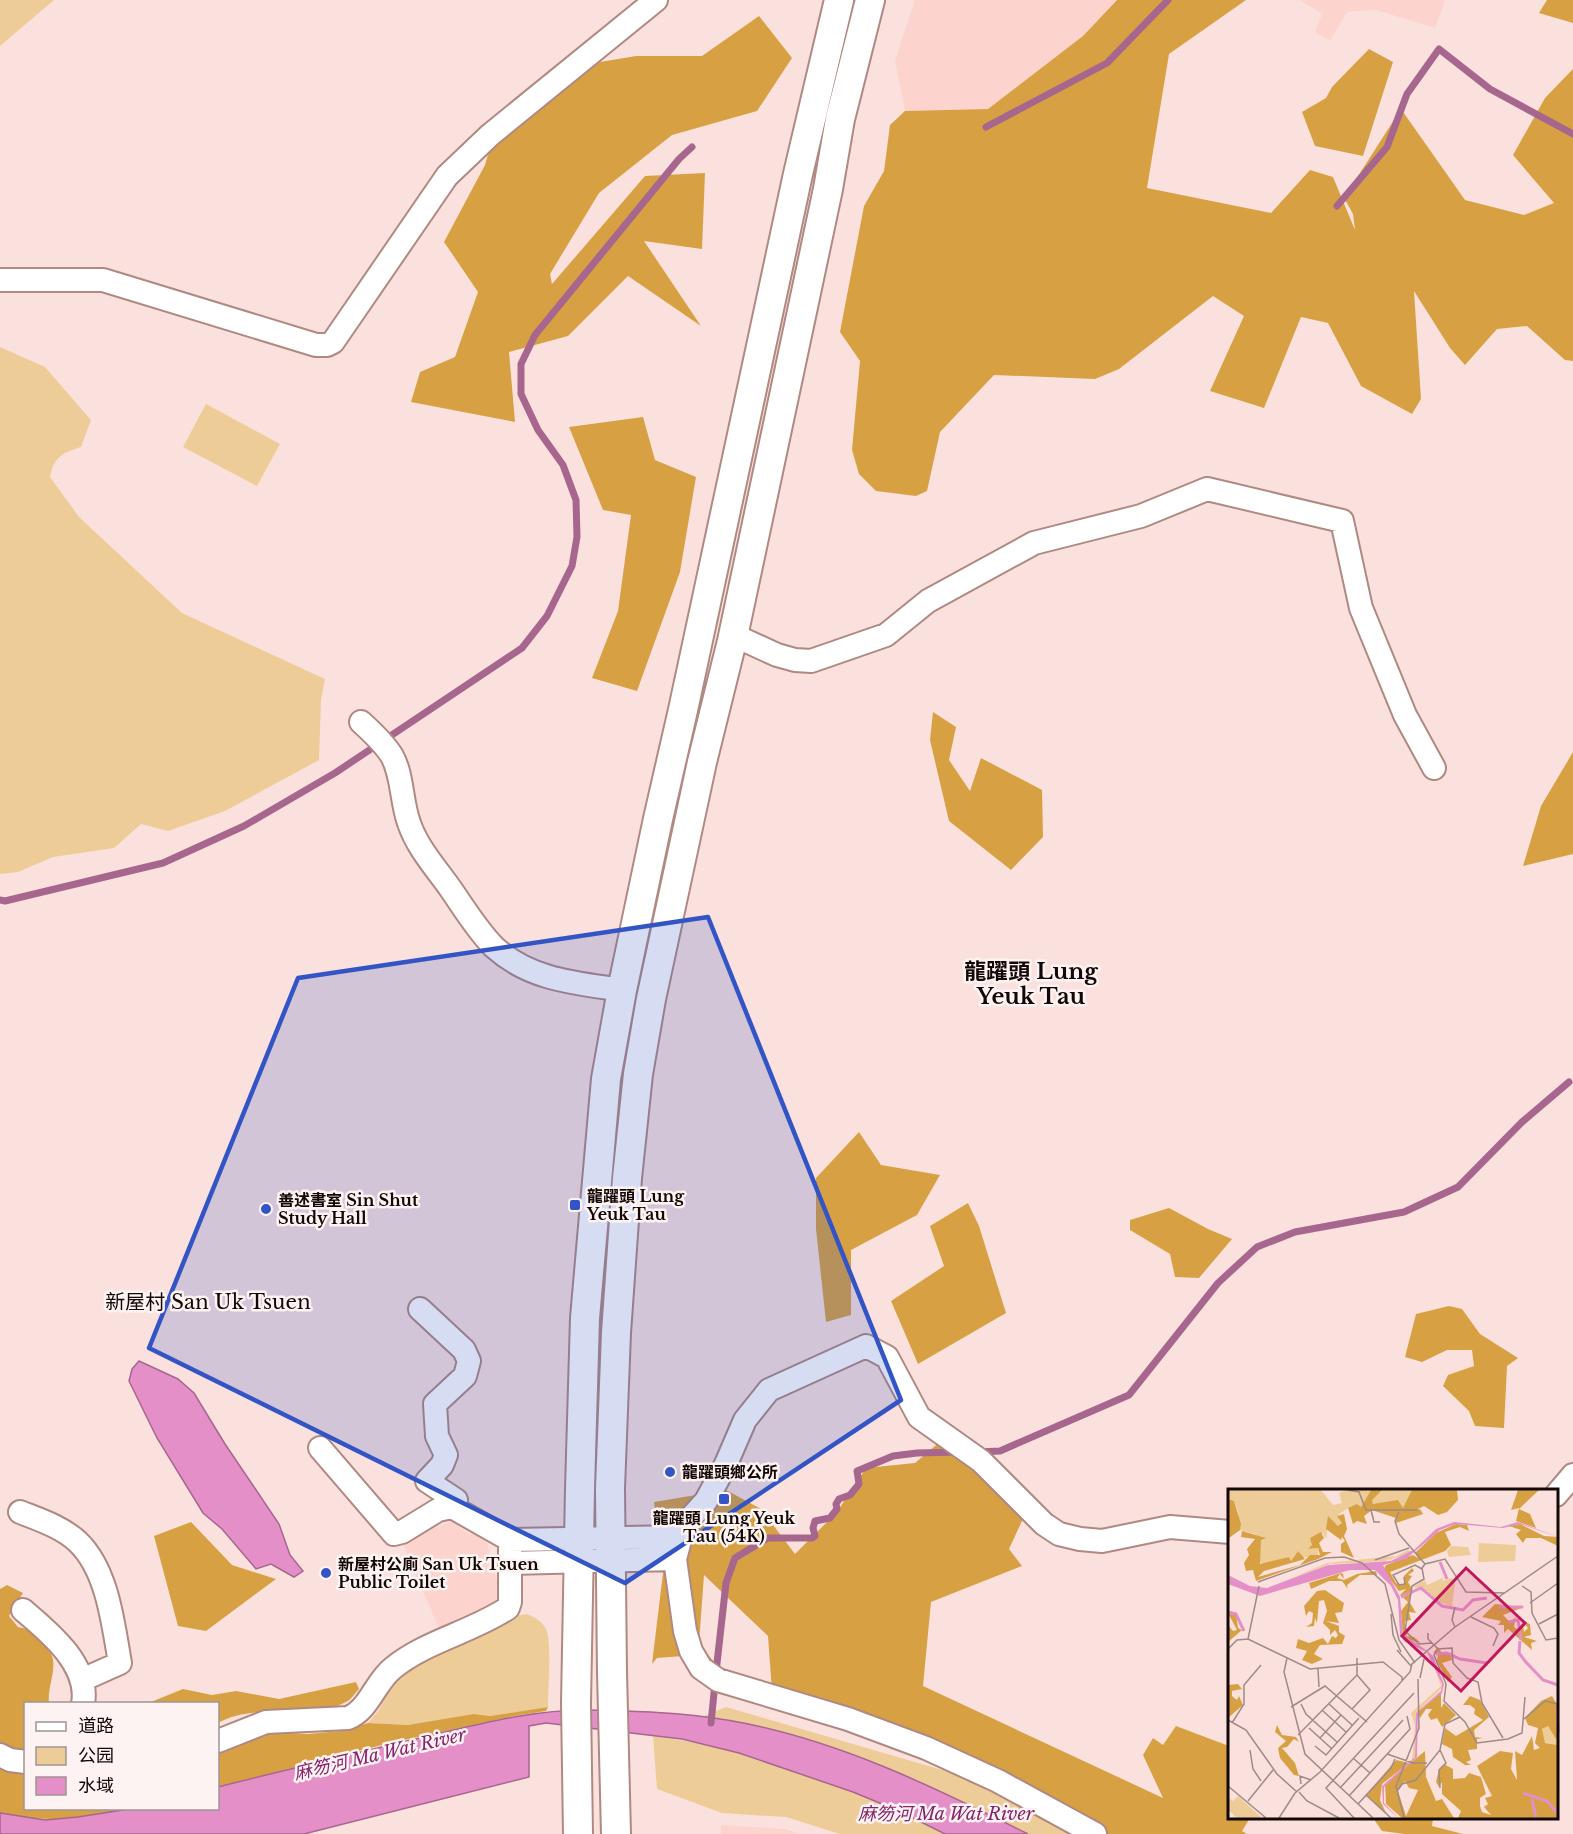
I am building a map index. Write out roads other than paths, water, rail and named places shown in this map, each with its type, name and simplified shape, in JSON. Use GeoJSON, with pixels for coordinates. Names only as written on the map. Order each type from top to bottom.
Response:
{"type":"FeatureCollection","features":[{"type":"Feature","properties":{"kind":"main road"},"geometry":{"type":"LineString","coordinates":[[578,1834],[576,1703],[586,1308],[606,1079],[622,990],[781,247],[839,0]]}},
{"type":"Feature","properties":{"kind":"main road"},"geometry":{"type":"LineString","coordinates":[[616,1834],[610,1548],[616,1333],[627,1178],[638,1074],[651,999],[702,762],[732,640],[828,189],[840,119],[870,0]]}},
{"type":"Feature","properties":{"kind":"street"},"geometry":{"type":"LineString","coordinates":[[0,280],[103,280],[316,345],[327,345],[333,342],[447,176],[490,135],[656,0]]}},
{"type":"Feature","properties":{"kind":"street"},"geometry":{"type":"LineString","coordinates":[[732,640],[742,639],[777,655],[811,661],[886,635],[928,601],[1034,543],[1141,516],[1207,489],[1342,521],[1361,608],[1405,715],[1434,768]]}},
{"type":"Feature","properties":{"kind":"street"},"geometry":{"type":"LineString","coordinates":[[361,722],[391,756],[404,806],[417,842],[495,947],[522,967],[540,975],[558,981],[622,990]]}},
{"type":"Feature","properties":{"kind":"street"},"geometry":{"type":"LineString","coordinates":[[420,1310],[464,1350],[469,1361],[465,1376],[435,1404],[436,1436],[446,1455],[442,1465],[427,1481],[456,1500],[452,1508]]}},
{"type":"Feature","properties":{"kind":"street"},"geometry":{"type":"LineString","coordinates":[[1095,1834],[998,1781],[926,1748],[848,1719],[730,1685],[709,1675],[696,1660],[687,1643],[675,1559],[684,1525],[706,1501],[726,1464],[745,1420],[769,1390],[866,1346],[887,1357],[919,1417],[981,1461],[1044,1524],[1059,1534],[1102,1541],[1170,1527],[1228,1532]]}},
{"type":"Feature","properties":{"kind":"street"},"geometry":{"type":"LineString","coordinates":[[320,1448],[394,1534],[402,1532],[438,1510],[452,1508],[510,1540],[579,1550]]}},
{"type":"Feature","properties":{"kind":"street"},"geometry":{"type":"LineString","coordinates":[[1558,1494],[1573,1474]]}},
{"type":"Feature","properties":{"kind":"street"},"geometry":{"type":"LineString","coordinates":[[20,1512],[60,1529],[77,1541],[89,1554],[109,1601],[120,1663],[81,1680]]}},
{"type":"Feature","properties":{"kind":"street"},"geometry":{"type":"LineString","coordinates":[[510,1563],[579,1550],[610,1548],[680,1536]]}},
{"type":"Feature","properties":{"kind":"street"},"geometry":{"type":"LineString","coordinates":[[219,1741],[266,1722],[348,1718],[358,1714],[384,1676],[403,1660],[508,1608],[510,1602],[510,1540]]}},
{"type":"Feature","properties":{"kind":"street"},"geometry":{"type":"LineString","coordinates":[[610,1548],[675,1559]]}},
{"type":"Feature","properties":{"kind":"street"},"geometry":{"type":"LineString","coordinates":[[23,1610],[46,1629],[75,1665],[85,1694],[83,1702]]}},
{"type":"Feature","properties":{"kind":"street"},"geometry":{"type":"LineString","coordinates":[[0,1755],[10,1760],[24,1762]]}},
{"type":"Feature","properties":{"kind":"water"},"geometry":{"type":"Polygon","coordinates":[[[139,1361],[178,1379],[194,1393],[279,1524],[290,1555],[303,1571],[294,1577],[271,1564],[256,1569],[222,1529],[203,1513],[157,1438],[129,1381],[132,1369],[139,1361]]]}},
{"type":"Feature","properties":{"kind":"water","name":"麻笏河 Ma Wat River"},"geometry":{"type":"Polygon","coordinates":[[[566,1711],[657,1712],[710,1717],[767,1728],[844,1751],[882,1766],[956,1798],[1028,1834],[945,1834],[899,1811],[853,1792],[739,1753],[682,1739],[546,1723],[529,1726],[529,1777],[304,1834],[0,1834],[0,1813],[45,1820],[123,1810],[219,1810],[219,1787],[490,1722],[566,1711]]]}},
{"type":"Feature","properties":{"kind":"waterway"},"geometry":{"type":"LineString","coordinates":[[986,127],[1107,63],[1168,0]]}},
{"type":"Feature","properties":{"kind":"waterway"},"geometry":{"type":"LineString","coordinates":[[1337,206],[1387,147],[1407,94],[1439,49],[1490,89],[1573,134]]}},
{"type":"Feature","properties":{"kind":"waterway"},"geometry":{"type":"LineString","coordinates":[[0,900],[5,901],[163,863],[244,826],[335,773],[522,648],[547,616],[572,566],[577,537],[576,500],[563,465],[538,430],[521,394],[521,364],[535,335],[679,159],[692,147]]}},
{"type":"Feature","properties":{"kind":"waterway"},"geometry":{"type":"LineString","coordinates":[[978,1452],[1000,1451],[1129,1395],[1218,1283],[1257,1247],[1295,1232],[1404,1212],[1458,1187],[1522,1122],[1569,1082]]}},
{"type":"Feature","properties":{"kind":"waterway"},"geometry":{"type":"LineString","coordinates":[[716,1672],[726,1583],[735,1558],[768,1538],[812,1538],[815,1536],[813,1528],[815,1521],[830,1518],[837,1509],[836,1504],[839,1499],[850,1495],[859,1484],[857,1471],[893,1456],[958,1452]]}},
{"type":"Feature","properties":{"kind":"waterway"},"geometry":{"type":"LineString","coordinates":[[711,1723],[715,1683]]}},
{"type":"Feature","properties":{"kind":"place","name":"龍躍頭 Lung Yeuk Tau"},"geometry":{"type":"Point","coordinates":[575,1205]}},
{"type":"Feature","properties":{"kind":"place","name":"善述書室 Sin Shut Study Hall"},"geometry":{"type":"Point","coordinates":[266,1209]}},
{"type":"Feature","properties":{"kind":"place","name":"龍躍頭鄉公所"},"geometry":{"type":"Point","coordinates":[670,1472]}},
{"type":"Feature","properties":{"kind":"place","name":"龍躍頭 Lung Yeuk Tau (54K)"},"geometry":{"type":"Point","coordinates":[724,1499]}},
{"type":"Feature","properties":{"kind":"place","name":"新屋村公廁 San Uk Tsuen Public Toilet"},"geometry":{"type":"Point","coordinates":[326,1573]}},
{"type":"Feature","properties":{"kind":"district","name":"龍躍頭 Lung Yeuk Tau"},"geometry":{"type":"Point","coordinates":[1031,984]}},
{"type":"Feature","properties":{"kind":"district","name":"新屋村 San Uk Tsuen"},"geometry":{"type":"Point","coordinates":[208,1302]}}]}
